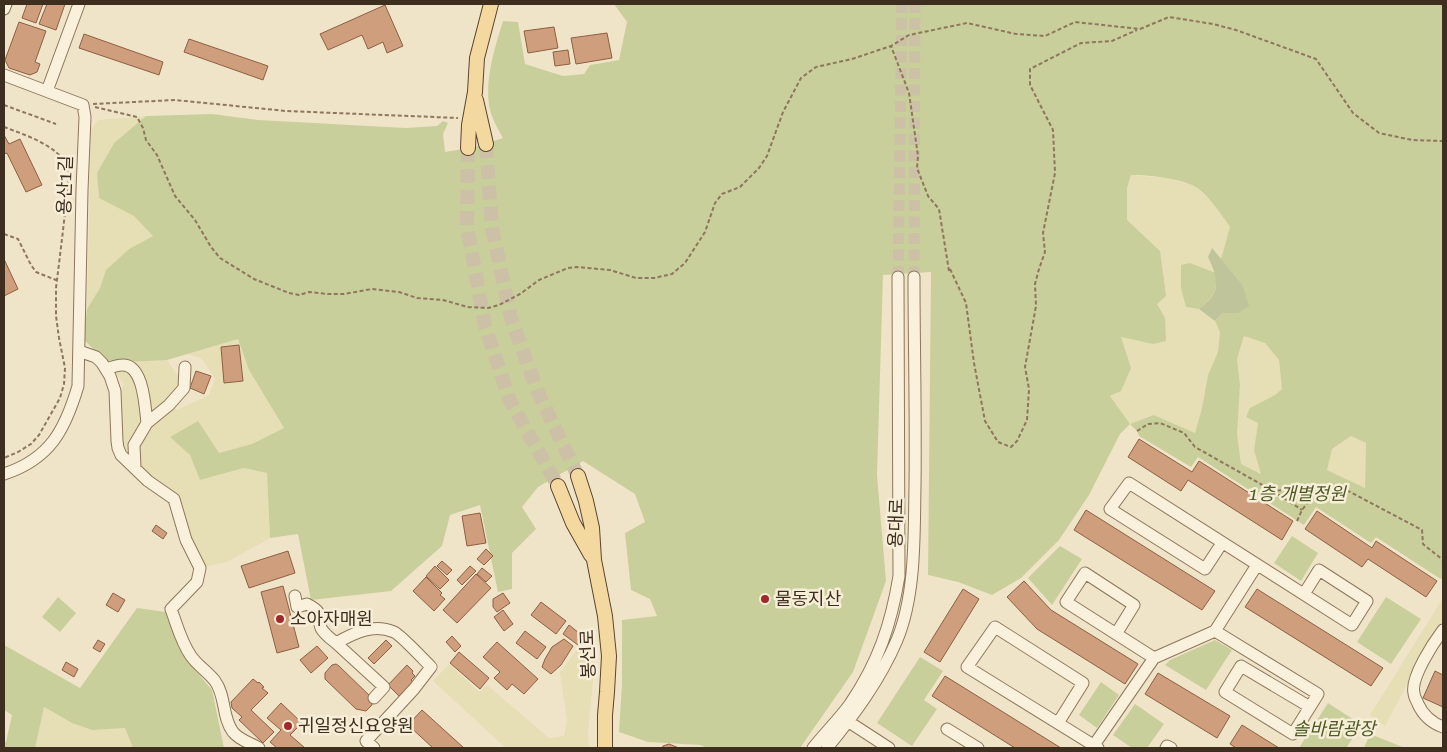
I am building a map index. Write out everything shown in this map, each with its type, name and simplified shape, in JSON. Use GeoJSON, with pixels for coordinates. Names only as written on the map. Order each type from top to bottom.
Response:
{"type":"FeatureCollection","features":[{"type":"Feature","properties":{"kind":"main road"},"geometry":{"type":"LineString","coordinates":[[468,148],[477,58],[491,4]]}},
{"type":"Feature","properties":{"kind":"main road"},"geometry":{"type":"LineString","coordinates":[[475,92],[486,144]]}},
{"type":"Feature","properties":{"kind":"main road"},"geometry":{"type":"LineString","coordinates":[[578,476],[590,519],[594,560]]}},
{"type":"Feature","properties":{"kind":"main road"},"geometry":{"type":"LineString","coordinates":[[558,486],[573,523],[594,560]]}},
{"type":"Feature","properties":{"kind":"main road","name":"봉선로"},"geometry":{"type":"LineString","coordinates":[[594,560],[605,616],[608,656],[605,748]]}},
{"type":"Feature","properties":{"kind":"street"},"geometry":{"type":"LineString","coordinates":[[4,9],[6,4]]}},
{"type":"Feature","properties":{"kind":"street"},"geometry":{"type":"LineString","coordinates":[[47,91],[79,4]]}},
{"type":"Feature","properties":{"kind":"street"},"geometry":{"type":"LineString","coordinates":[[4,75],[83,105]]}},
{"type":"Feature","properties":{"kind":"street","name":"용산1길"},"geometry":{"type":"LineString","coordinates":[[4,474],[21,468],[44,452],[56,439],[71,411],[78,386],[83,105]]}},
{"type":"Feature","properties":{"kind":"street","name":"용대로"},"geometry":{"type":"LineString","coordinates":[[827,748],[849,722],[884,668],[898,638],[907,606],[912,575],[914,535],[914,277]]}},
{"type":"Feature","properties":{"kind":"street","name":"용대로"},"geometry":{"type":"LineString","coordinates":[[813,748],[849,705],[872,668],[886,636],[894,605],[899,576],[898,278]]}},
{"type":"Feature","properties":{"kind":"street"},"geometry":{"type":"LineString","coordinates":[[80,351],[96,357],[110,376],[115,391],[116,441],[121,456],[148,481],[174,499],[186,540],[200,568],[197,582],[171,610],[181,636],[191,656],[215,681],[223,698],[225,714],[233,732],[243,740],[259,748]]}},
{"type":"Feature","properties":{"kind":"street"},"geometry":{"type":"LineString","coordinates":[[106,369],[123,364],[134,369],[142,386],[147,423]]}},
{"type":"Feature","properties":{"kind":"street"},"geometry":{"type":"LineString","coordinates":[[134,468],[134,446],[147,423],[169,405],[184,388],[184,367]]}},
{"type":"Feature","properties":{"kind":"street"},"geometry":{"type":"LineString","coordinates":[[1222,542],[1205,569],[1110,509],[1129,484],[1222,542],[1257,564],[1352,625],[1367,601],[1318,570],[1304,594]]}},
{"type":"Feature","properties":{"kind":"street"},"geometry":{"type":"LineString","coordinates":[[1058,723],[1083,683],[995,627],[967,667],[1095,747],[1154,658],[1215,631],[1257,564]]}},
{"type":"Feature","properties":{"kind":"street"},"geometry":{"type":"LineString","coordinates":[[1116,634],[1134,605],[1085,573],[1066,602],[1116,634],[1154,658]]}},
{"type":"Feature","properties":{"kind":"street"},"geometry":{"type":"LineString","coordinates":[[295,596],[297,607],[307,604],[316,608],[320,613],[319,623],[322,629],[384,687],[374,698]]}},
{"type":"Feature","properties":{"kind":"street"},"geometry":{"type":"LineString","coordinates":[[336,643],[352,634],[373,628],[395,632],[431,666],[414,689],[366,741],[374,748]]}},
{"type":"Feature","properties":{"kind":"street"},"geometry":{"type":"LineString","coordinates":[[1443,630],[1431,647],[1420,669],[1413,692],[1420,709],[1436,724],[1443,727]]}},
{"type":"Feature","properties":{"kind":"street"},"geometry":{"type":"LineString","coordinates":[[1215,631],[1318,694],[1310,707],[1293,734],[1225,692],[1241,666],[1310,707]]}},
{"type":"Feature","properties":{"kind":"street"},"geometry":{"type":"LineString","coordinates":[[849,722],[889,748]]}},
{"type":"Feature","properties":{"kind":"street"},"geometry":{"type":"LineString","coordinates":[[947,729],[978,748]]}},
{"type":"Feature","properties":{"kind":"street"},"geometry":{"type":"LineString","coordinates":[[1166,748],[1167,746],[1171,748]]}},
{"type":"Feature","properties":{"kind":"path"},"geometry":{"type":"LineString","coordinates":[[948,267],[966,303],[974,363],[985,421],[998,442],[1010,447],[1017,440],[1027,420],[1029,389],[1025,367],[1036,306],[1035,284],[1046,252],[1042,234],[1055,173],[1053,130],[1030,85],[1030,69],[1081,43],[1112,41],[1169,18],[1213,24],[1236,30],[1316,58],[1354,113],[1379,133],[1412,140],[1443,141]]}},
{"type":"Feature","properties":{"kind":"path"},"geometry":{"type":"LineString","coordinates":[[83,105],[137,117],[143,128],[146,140],[157,155],[175,196],[195,220],[211,247],[220,258],[254,279],[288,293],[344,294],[372,289],[399,292],[417,298],[443,300],[468,307],[488,308],[499,305],[520,294],[539,280],[577,266],[610,270],[636,278],[654,278],[672,274],[685,263],[704,232],[715,203],[722,194],[740,187],[759,168],[767,156],[783,112],[801,78],[816,67],[852,59],[891,46],[909,35],[967,23],[1016,34],[1044,36],[1075,22],[1140,29]]}},
{"type":"Feature","properties":{"kind":"path"},"geometry":{"type":"LineString","coordinates":[[891,46],[909,93],[918,156],[917,168],[928,196],[939,209],[949,271]]}},
{"type":"Feature","properties":{"kind":"path"},"geometry":{"type":"LineString","coordinates":[[83,105],[175,100],[286,111],[451,118],[470,117]]}},
{"type":"Feature","properties":{"kind":"path"},"geometry":{"type":"LineString","coordinates":[[4,105],[56,124]]}},
{"type":"Feature","properties":{"kind":"path"},"geometry":{"type":"LineString","coordinates":[[4,127],[31,136],[48,146],[64,160],[68,168],[66,211],[56,280],[58,338],[65,368],[65,378],[62,391],[40,435],[18,452],[4,458]]}},
{"type":"Feature","properties":{"kind":"path"},"geometry":{"type":"LineString","coordinates":[[4,234],[18,239],[36,272],[56,280]]}},
{"type":"Feature","properties":{"kind":"path"},"geometry":{"type":"LineString","coordinates":[[1137,431],[1148,424],[1160,423],[1184,433],[1194,447],[1273,491],[1302,510]]}},
{"type":"Feature","properties":{"kind":"path"},"geometry":{"type":"LineString","coordinates":[[1273,491],[1337,485],[1422,530],[1423,544],[1443,560]]}},
{"type":"Feature","properties":{"kind":"path"},"geometry":{"type":"LineString","coordinates":[[1296,520],[1320,486]]}},
{"type":"Feature","properties":{"kind":"shaded area"},"geometry":{"type":"Polygon","coordinates":[[[146,116],[114,143],[97,173],[99,198],[134,216],[153,236],[129,249],[106,270],[100,288],[87,309],[91,129],[98,120],[146,116]]]}},
{"type":"Feature","properties":{"kind":"shaded area"},"geometry":{"type":"Polygon","coordinates":[[[1131,175],[1167,178],[1195,186],[1219,209],[1230,227],[1221,259],[1212,248],[1208,257],[1216,273],[1190,263],[1186,307],[1199,309],[1215,321],[1220,332],[1218,352],[1208,375],[1195,433],[1155,415],[1130,424],[1110,396],[1121,391],[1121,337],[1153,344],[1165,318],[1157,304],[1160,251],[1127,221],[1127,188],[1131,175]]]}},
{"type":"Feature","properties":{"kind":"shaded area"},"geometry":{"type":"Polygon","coordinates":[[[1244,336],[1265,343],[1279,360],[1282,389],[1275,395],[1250,408],[1246,417],[1258,423],[1254,450],[1262,474],[1241,464],[1237,434],[1240,385],[1237,359],[1244,336]]]}},
{"type":"Feature","properties":{"kind":"shaded area"},"geometry":{"type":"Polygon","coordinates":[[[238,339],[249,370],[284,428],[252,444],[219,453],[171,437],[190,455],[200,480],[244,468],[267,473],[270,538],[227,562],[203,567],[189,540],[176,495],[156,484],[120,451],[117,403],[124,384],[108,363],[167,360],[178,376],[179,386],[171,400],[177,410],[209,395],[215,378],[201,358],[187,354],[238,339]]]}},
{"type":"Feature","properties":{"kind":"shaded area"},"geometry":{"type":"Polygon","coordinates":[[[1351,436],[1366,443],[1365,488],[1327,470],[1332,449],[1351,436]]]}},
{"type":"Feature","properties":{"kind":"shaded area"},"geometry":{"type":"Polygon","coordinates":[[[1443,598],[1443,620],[1418,659],[1385,726],[1370,715],[1443,598]]]}},
{"type":"Feature","properties":{"kind":"shaded area"},"geometry":{"type":"Polygon","coordinates":[[[592,630],[594,670],[588,732],[589,748],[506,748],[433,681],[449,664],[479,692],[487,685],[549,738],[564,736],[567,721],[560,672],[592,630]]]}},
{"type":"Feature","properties":{"kind":"shaded area"},"geometry":{"type":"Polygon","coordinates":[[[43,707],[72,723],[92,730],[125,728],[133,748],[35,748],[43,707]]]}},
{"type":"Feature","properties":{"kind":"green space","name":"1층 개별정원"},"geometry":{"type":"Polygon","coordinates":[[[614,4],[1443,4],[1443,579],[1376,537],[1371,543],[1316,507],[1304,525],[1198,457],[1191,467],[1139,436],[1130,424],[1120,434],[1089,495],[1059,540],[1021,578],[992,595],[958,582],[928,575],[931,272],[883,275],[877,475],[886,581],[853,672],[800,748],[708,748],[700,745],[648,742],[619,732],[622,684],[622,620],[657,616],[650,599],[631,590],[625,533],[645,522],[635,494],[583,461],[538,487],[522,507],[536,529],[512,553],[512,589],[498,592],[480,505],[450,515],[442,546],[391,591],[311,600],[298,534],[270,538],[267,473],[244,468],[200,480],[190,455],[170,437],[198,421],[219,453],[252,444],[284,428],[249,370],[238,339],[167,360],[108,363],[83,339],[87,309],[100,288],[106,270],[129,249],[153,236],[134,216],[99,198],[97,173],[114,143],[146,116],[212,114],[258,120],[406,128],[437,126],[443,121],[448,123],[443,134],[445,152],[475,147],[503,138],[491,114],[488,84],[503,21],[518,22],[525,64],[563,76],[584,74],[590,65],[619,60],[627,22],[614,4]],[[1131,175],[1127,188],[1127,220],[1160,251],[1166,296],[1157,304],[1165,318],[1166,341],[1153,344],[1121,337],[1131,368],[1121,391],[1110,396],[1130,424],[1154,415],[1195,433],[1208,375],[1218,352],[1220,332],[1215,321],[1223,313],[1238,313],[1242,284],[1221,259],[1230,227],[1208,198],[1194,186],[1187,183],[1163,178],[1131,175]],[[1244,336],[1237,359],[1240,385],[1237,434],[1241,464],[1261,474],[1254,450],[1258,423],[1246,417],[1250,408],[1275,395],[1282,389],[1279,360],[1265,343],[1244,336]],[[1351,436],[1332,449],[1327,470],[1365,488],[1366,443],[1351,436]]]}},
{"type":"Feature","properties":{"kind":"green space"},"geometry":{"type":"Polygon","coordinates":[[[1212,248],[1242,284],[1249,306],[1238,313],[1223,313],[1215,321],[1199,309],[1211,298],[1216,288],[1214,272],[1208,257],[1212,248]]]}},
{"type":"Feature","properties":{"kind":"green space"},"geometry":{"type":"Polygon","coordinates":[[[1190,263],[1216,273],[1214,294],[1199,309],[1186,307],[1181,288],[1181,265],[1190,263]]]}},
{"type":"Feature","properties":{"kind":"green space"},"geometry":{"type":"Polygon","coordinates":[[[1292,536],[1318,553],[1301,581],[1274,563],[1292,536]]]}},
{"type":"Feature","properties":{"kind":"green space"},"geometry":{"type":"Polygon","coordinates":[[[1060,546],[1082,559],[1052,605],[1028,578],[1060,546]]]}},
{"type":"Feature","properties":{"kind":"green space"},"geometry":{"type":"Polygon","coordinates":[[[58,597],[76,613],[60,632],[42,617],[58,597]]]}},
{"type":"Feature","properties":{"kind":"green space"},"geometry":{"type":"Polygon","coordinates":[[[1386,597],[1421,619],[1391,664],[1357,642],[1386,597]]]}},
{"type":"Feature","properties":{"kind":"green space"},"geometry":{"type":"Polygon","coordinates":[[[137,608],[166,612],[189,663],[212,690],[224,748],[133,748],[125,728],[92,730],[72,723],[44,707],[35,748],[4,748],[12,715],[4,710],[4,645],[80,688],[137,608]]]}},
{"type":"Feature","properties":{"kind":"green space"},"geometry":{"type":"Polygon","coordinates":[[[1215,640],[1232,650],[1206,690],[1165,665],[1170,660],[1215,640]]]}},
{"type":"Feature","properties":{"kind":"green space"},"geometry":{"type":"Polygon","coordinates":[[[920,657],[943,671],[924,700],[937,709],[912,746],[877,723],[920,657]]]}},
{"type":"Feature","properties":{"kind":"green space"},"geometry":{"type":"Polygon","coordinates":[[[1101,682],[1119,695],[1097,728],[1079,715],[1101,682]]]}},
{"type":"Feature","properties":{"kind":"green space","name":"솔바람광장"},"geometry":{"type":"Polygon","coordinates":[[[1328,703],[1362,725],[1346,748],[1299,748],[1328,703]]]}},
{"type":"Feature","properties":{"kind":"green space"},"geometry":{"type":"Polygon","coordinates":[[[1135,704],[1164,724],[1147,748],[1132,748],[1113,735],[1135,704]]]}},
{"type":"Feature","properties":{"kind":"green space"},"geometry":{"type":"Polygon","coordinates":[[[1370,734],[1405,748],[1364,748],[1370,734]]]}},
{"type":"Feature","properties":{"kind":"building"},"geometry":{"type":"Polygon","coordinates":[[[27,4],[43,4],[36,23],[22,18],[27,4]]]}},
{"type":"Feature","properties":{"kind":"building"},"geometry":{"type":"Polygon","coordinates":[[[47,4],[65,4],[56,30],[39,24],[47,4]]]}},
{"type":"Feature","properties":{"kind":"building"},"geometry":{"type":"Polygon","coordinates":[[[385,5],[403,46],[387,53],[383,42],[368,49],[362,35],[328,50],[320,34],[385,5]]]}},
{"type":"Feature","properties":{"kind":"building"},"geometry":{"type":"Polygon","coordinates":[[[19,22],[46,31],[35,62],[40,64],[37,72],[30,75],[9,68],[5,60],[19,22]]]}},
{"type":"Feature","properties":{"kind":"building"},"geometry":{"type":"Polygon","coordinates":[[[554,27],[558,48],[528,53],[524,31],[554,27]]]}},
{"type":"Feature","properties":{"kind":"building"},"geometry":{"type":"Polygon","coordinates":[[[607,33],[612,58],[576,64],[571,38],[607,33]]]}},
{"type":"Feature","properties":{"kind":"building"},"geometry":{"type":"Polygon","coordinates":[[[84,34],[163,62],[159,75],[79,48],[84,34]]]}},
{"type":"Feature","properties":{"kind":"building"},"geometry":{"type":"Polygon","coordinates":[[[189,39],[268,66],[263,80],[184,52],[189,39]]]}},
{"type":"Feature","properties":{"kind":"building"},"geometry":{"type":"Polygon","coordinates":[[[568,50],[570,64],[555,66],[553,52],[568,50]]]}},
{"type":"Feature","properties":{"kind":"building"},"geometry":{"type":"Polygon","coordinates":[[[4,135],[9,144],[20,139],[42,185],[26,192],[7,153],[4,154],[4,135]]]}},
{"type":"Feature","properties":{"kind":"building"},"geometry":{"type":"Polygon","coordinates":[[[4,259],[18,289],[4,296],[4,259]]]}},
{"type":"Feature","properties":{"kind":"building"},"geometry":{"type":"Polygon","coordinates":[[[239,345],[243,381],[224,383],[221,347],[239,345]]]}},
{"type":"Feature","properties":{"kind":"building"},"geometry":{"type":"Polygon","coordinates":[[[196,371],[211,376],[204,394],[190,388],[196,371]]]}},
{"type":"Feature","properties":{"kind":"building"},"geometry":{"type":"Polygon","coordinates":[[[1139,439],[1192,472],[1199,461],[1293,521],[1282,540],[1188,480],[1181,491],[1128,457],[1139,439]]]}},
{"type":"Feature","properties":{"kind":"building"},"geometry":{"type":"Polygon","coordinates":[[[1086,510],[1215,591],[1202,610],[1074,530],[1086,510]]]}},
{"type":"Feature","properties":{"kind":"building"},"geometry":{"type":"Polygon","coordinates":[[[1317,511],[1372,548],[1376,541],[1437,581],[1426,597],[1368,559],[1362,567],[1305,529],[1317,511]]]}},
{"type":"Feature","properties":{"kind":"building"},"geometry":{"type":"Polygon","coordinates":[[[480,513],[486,543],[467,546],[462,516],[480,513]]]}},
{"type":"Feature","properties":{"kind":"building"},"geometry":{"type":"Polygon","coordinates":[[[156,525],[167,533],[163,539],[152,531],[156,525]]]}},
{"type":"Feature","properties":{"kind":"building"},"geometry":{"type":"Polygon","coordinates":[[[486,549],[493,556],[484,565],[477,559],[486,549]]]}},
{"type":"Feature","properties":{"kind":"building","name":"소아자매원"},"geometry":{"type":"Polygon","coordinates":[[[288,551],[295,573],[249,588],[241,566],[288,551]]]}},
{"type":"Feature","properties":{"kind":"building"},"geometry":{"type":"Polygon","coordinates":[[[442,561],[452,570],[447,575],[437,566],[442,561]]]}},
{"type":"Feature","properties":{"kind":"building"},"geometry":{"type":"Polygon","coordinates":[[[435,566],[449,580],[440,589],[426,576],[435,566]]]}},
{"type":"Feature","properties":{"kind":"building"},"geometry":{"type":"Polygon","coordinates":[[[470,566],[476,571],[462,585],[457,580],[470,566]]]}},
{"type":"Feature","properties":{"kind":"building"},"geometry":{"type":"Polygon","coordinates":[[[482,568],[492,576],[486,582],[477,574],[482,568]]]}},
{"type":"Feature","properties":{"kind":"building"},"geometry":{"type":"Polygon","coordinates":[[[476,574],[491,588],[457,623],[443,610],[476,574]]]}},
{"type":"Feature","properties":{"kind":"building"},"geometry":{"type":"Polygon","coordinates":[[[426,577],[442,593],[440,595],[445,599],[434,611],[413,591],[426,577]]]}},
{"type":"Feature","properties":{"kind":"building"},"geometry":{"type":"Polygon","coordinates":[[[1024,581],[1051,610],[1138,664],[1125,684],[1037,629],[1007,597],[1024,581]]]}},
{"type":"Feature","properties":{"kind":"building","name":"소아자매원"},"geometry":{"type":"Polygon","coordinates":[[[283,586],[299,647],[277,653],[261,592],[283,586]]]}},
{"type":"Feature","properties":{"kind":"building"},"geometry":{"type":"Polygon","coordinates":[[[963,589],[979,599],[940,662],[924,652],[963,589]]]}},
{"type":"Feature","properties":{"kind":"building"},"geometry":{"type":"Polygon","coordinates":[[[1257,589],[1383,668],[1371,686],[1245,607],[1257,589]]]}},
{"type":"Feature","properties":{"kind":"building"},"geometry":{"type":"Polygon","coordinates":[[[113,593],[125,600],[118,612],[106,605],[113,593]]]}},
{"type":"Feature","properties":{"kind":"building"},"geometry":{"type":"Polygon","coordinates":[[[503,593],[510,603],[497,612],[493,607],[493,599],[503,593]]]}},
{"type":"Feature","properties":{"kind":"building"},"geometry":{"type":"Polygon","coordinates":[[[541,602],[566,621],[556,634],[531,615],[541,602]]]}},
{"type":"Feature","properties":{"kind":"building"},"geometry":{"type":"Polygon","coordinates":[[[503,610],[513,624],[504,631],[494,617],[503,610]]]}},
{"type":"Feature","properties":{"kind":"building"},"geometry":{"type":"Polygon","coordinates":[[[569,625],[584,637],[578,645],[563,634],[569,625]]]}},
{"type":"Feature","properties":{"kind":"building"},"geometry":{"type":"Polygon","coordinates":[[[525,631],[546,647],[537,659],[516,643],[525,631]]]}},
{"type":"Feature","properties":{"kind":"building"},"geometry":{"type":"Polygon","coordinates":[[[452,636],[461,646],[455,652],[446,642],[452,636]]]}},
{"type":"Feature","properties":{"kind":"building"},"geometry":{"type":"Polygon","coordinates":[[[564,639],[573,646],[561,665],[551,674],[542,667],[552,647],[564,639]]]}},
{"type":"Feature","properties":{"kind":"building"},"geometry":{"type":"Polygon","coordinates":[[[98,640],[105,644],[100,652],[93,648],[98,640]]]}},
{"type":"Feature","properties":{"kind":"building"},"geometry":{"type":"Polygon","coordinates":[[[386,640],[392,646],[374,664],[368,658],[386,640]]]}},
{"type":"Feature","properties":{"kind":"building"},"geometry":{"type":"Polygon","coordinates":[[[497,642],[538,679],[524,694],[512,684],[507,690],[494,678],[500,672],[483,657],[497,642]]]}},
{"type":"Feature","properties":{"kind":"building"},"geometry":{"type":"Polygon","coordinates":[[[317,646],[328,658],[311,673],[300,660],[317,646]]]}},
{"type":"Feature","properties":{"kind":"building"},"geometry":{"type":"Polygon","coordinates":[[[459,652],[489,678],[480,689],[450,663],[459,652]]]}},
{"type":"Feature","properties":{"kind":"building"},"geometry":{"type":"Polygon","coordinates":[[[66,662],[78,669],[74,677],[62,670],[66,662]]]}},
{"type":"Feature","properties":{"kind":"building"},"geometry":{"type":"Polygon","coordinates":[[[336,664],[372,698],[372,705],[366,711],[356,709],[325,679],[325,673],[332,665],[336,664]]]}},
{"type":"Feature","properties":{"kind":"building"},"geometry":{"type":"Polygon","coordinates":[[[407,665],[415,676],[411,680],[413,682],[399,696],[388,685],[407,665]]]}},
{"type":"Feature","properties":{"kind":"building"},"geometry":{"type":"Polygon","coordinates":[[[1435,671],[1443,675],[1443,707],[1423,698],[1435,671]]]}},
{"type":"Feature","properties":{"kind":"building"},"geometry":{"type":"Polygon","coordinates":[[[1158,673],[1230,716],[1217,738],[1145,694],[1158,673]]]}},
{"type":"Feature","properties":{"kind":"building"},"geometry":{"type":"Polygon","coordinates":[[[945,676],[1061,748],[1015,748],[932,696],[945,676]]]}},
{"type":"Feature","properties":{"kind":"building"},"geometry":{"type":"Polygon","coordinates":[[[253,679],[259,682],[268,693],[251,710],[274,732],[263,743],[239,720],[242,717],[232,708],[231,702],[253,679]]]}},
{"type":"Feature","properties":{"kind":"building","name":"귀일정신요양원"},"geometry":{"type":"Polygon","coordinates":[[[281,703],[302,723],[290,735],[305,748],[277,748],[270,742],[281,730],[267,718],[281,703]]]}},
{"type":"Feature","properties":{"kind":"building"},"geometry":{"type":"Polygon","coordinates":[[[422,710],[464,748],[433,748],[408,725],[422,710]]]}},
{"type":"Feature","properties":{"kind":"building"},"geometry":{"type":"Polygon","coordinates":[[[1242,725],[1279,748],[1236,748],[1230,744],[1242,725]]]}},
{"type":"Feature","properties":{"kind":"building"},"geometry":{"type":"Polygon","coordinates":[[[669,744],[679,748],[662,748],[669,744]]]}},
{"type":"Feature","properties":{"kind":"tunnel"},"geometry":{"type":"LineString","coordinates":[[898,277],[902,4]]}},
{"type":"Feature","properties":{"kind":"tunnel"},"geometry":{"type":"LineString","coordinates":[[914,277],[915,4]]}},
{"type":"Feature","properties":{"kind":"tunnel"},"geometry":{"type":"LineString","coordinates":[[486,144],[492,228],[511,318],[537,390],[578,476]]}},
{"type":"Feature","properties":{"kind":"tunnel"},"geometry":{"type":"LineString","coordinates":[[468,148],[467,226],[485,326],[510,401],[558,486]]}},
{"type":"Feature","properties":{"kind":"place","name":"물동지산"},"geometry":{"type":"Point","coordinates":[765,599]}},
{"type":"Feature","properties":{"kind":"place","name":"소아자매원"},"geometry":{"type":"Point","coordinates":[280,619]}},
{"type":"Feature","properties":{"kind":"place","name":"귀일정신요양원"},"geometry":{"type":"Point","coordinates":[288,726]}}]}
